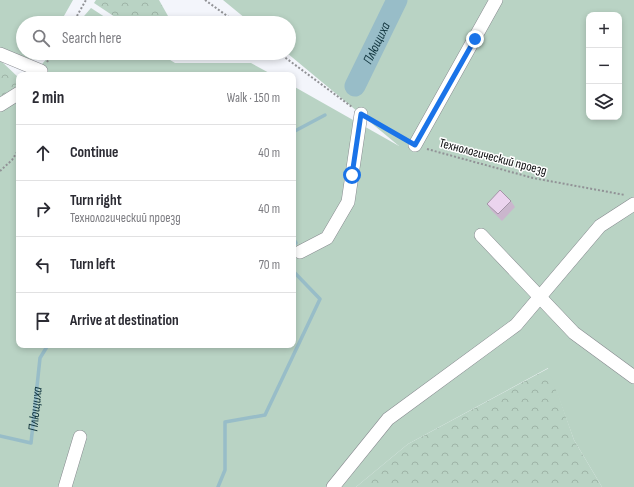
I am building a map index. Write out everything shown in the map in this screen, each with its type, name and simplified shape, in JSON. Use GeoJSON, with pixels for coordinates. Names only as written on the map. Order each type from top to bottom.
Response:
{"type":"FeatureCollection","features":[{"type":"Feature","properties":{"kind":"street"},"geometry":{"type":"LineString","coordinates":[[415,145],[496,0]]}},
{"type":"Feature","properties":{"kind":"street"},"geometry":{"type":"LineString","coordinates":[[0,54],[41,71]]}},
{"type":"Feature","properties":{"kind":"street"},"geometry":{"type":"LineString","coordinates":[[0,105],[16,95]]}},
{"type":"Feature","properties":{"kind":"street"},"geometry":{"type":"LineString","coordinates":[[300,252],[327,238],[348,202],[361,114]]}},
{"type":"Feature","properties":{"kind":"street"},"geometry":{"type":"LineString","coordinates":[[333,487],[388,419],[516,325],[600,226],[630,199]]}},
{"type":"Feature","properties":{"kind":"street"},"geometry":{"type":"LineString","coordinates":[[481,235],[574,334],[634,377]]}},
{"type":"Feature","properties":{"kind":"street"},"geometry":{"type":"LineString","coordinates":[[65,487],[80,437]]}},
{"type":"Feature","properties":{"kind":"path"},"geometry":{"type":"LineString","coordinates":[[77,16],[86,0]]}},
{"type":"Feature","properties":{"kind":"path"},"geometry":{"type":"LineString","coordinates":[[205,0],[227,16]]}},
{"type":"Feature","properties":{"kind":"path","name":"Технологический проезд"},"geometry":{"type":"LineString","coordinates":[[288,60],[361,114],[415,145],[533,178],[630,199]]}},
{"type":"Feature","properties":{"kind":"path"},"geometry":{"type":"LineString","coordinates":[[0,171],[12,160],[16,154]]}},
{"type":"Feature","properties":{"kind":"green space"},"geometry":{"type":"Polygon","coordinates":[[[0,0],[73,0],[64,16],[16,16],[16,57],[0,54],[0,0]]]}},
{"type":"Feature","properties":{"kind":"green space"},"geometry":{"type":"Polygon","coordinates":[[[96,0],[159,0],[168,16],[114,16],[94,3],[96,0]]]}},
{"type":"Feature","properties":{"kind":"green space"},"geometry":{"type":"Polygon","coordinates":[[[223,0],[634,0],[634,487],[602,487],[574,440],[548,368],[408,444],[356,487],[0,487],[0,100],[16,88],[16,348],[296,348],[296,88],[399,146],[295,60],[296,16],[242,16],[223,0]]]}},
{"type":"Feature","properties":{"kind":"green space"},"geometry":{"type":"Polygon","coordinates":[[[91,8],[103,16],[84,16],[91,8]]]}},
{"type":"Feature","properties":{"kind":"green space"},"geometry":{"type":"Polygon","coordinates":[[[0,60],[16,75],[16,89],[0,102],[0,60]]]}},
{"type":"Feature","properties":{"kind":"green space"},"geometry":{"type":"Polygon","coordinates":[[[46,60],[170,60],[175,63],[251,63],[268,72],[35,72],[46,60]]]}},
{"type":"Feature","properties":{"kind":"green space"},"geometry":{"type":"Polygon","coordinates":[[[549,368],[574,440],[602,487],[356,487],[408,444],[549,368]]]}},
{"type":"Feature","properties":{"kind":"building"},"geometry":{"type":"Polygon","coordinates":[[[500,190],[511,201],[498,214],[487,204],[500,190]]]}},
{"type":"Feature","properties":{"kind":"waterway","name":"Плющиха"},"geometry":{"type":"LineString","coordinates":[[355,86],[397,0]]}},
{"type":"Feature","properties":{"kind":"waterway","name":"Плющиха"},"geometry":{"type":"LineString","coordinates":[[296,130],[325,115]]}},
{"type":"Feature","properties":{"kind":"waterway"},"geometry":{"type":"LineString","coordinates":[[218,487],[225,470],[225,422],[265,415],[320,299],[296,274]]}},
{"type":"Feature","properties":{"kind":"waterway","name":"Плющиха"},"geometry":{"type":"LineString","coordinates":[[0,436],[31,443],[40,358],[46,348]]}},
{"type":"Feature","properties":{"kind":"route"},"geometry":{"type":"LineString","coordinates":[[352,175],[361,114],[415,145],[475,39]]}}]}
